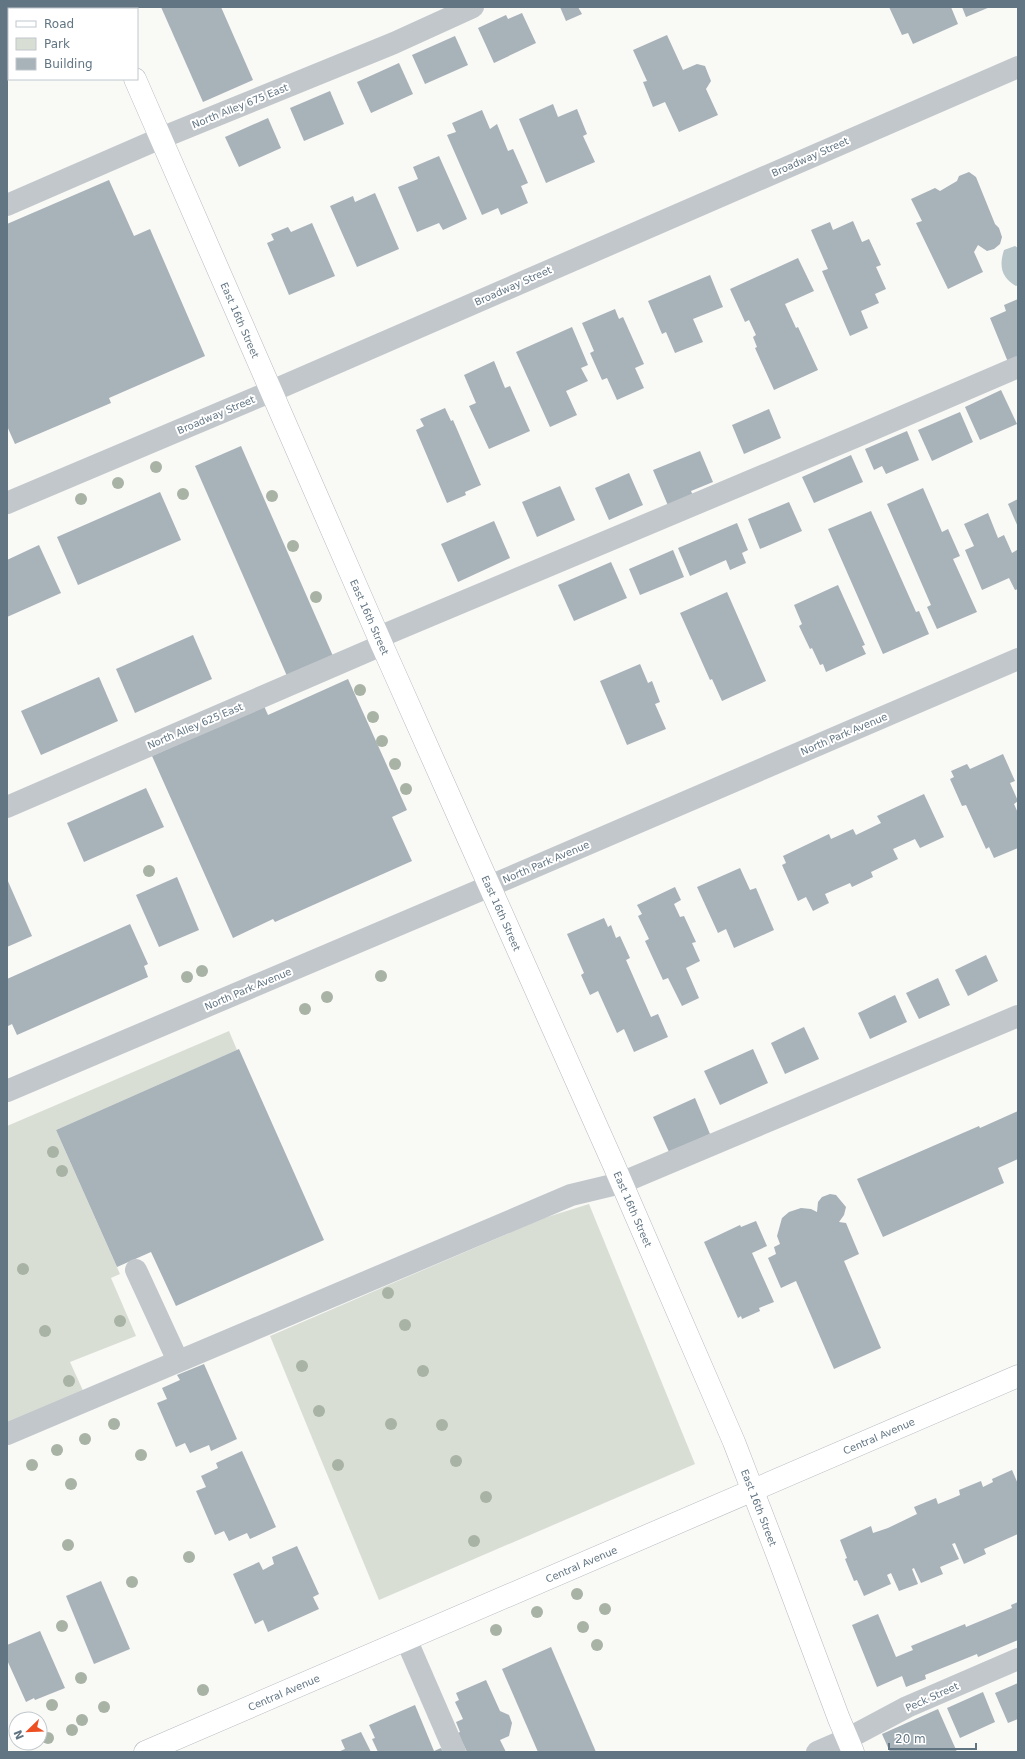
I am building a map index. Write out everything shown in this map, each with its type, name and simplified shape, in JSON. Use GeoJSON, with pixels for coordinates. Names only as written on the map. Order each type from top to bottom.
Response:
{"type":"FeatureCollection","features":[{"type":"Feature","properties":{"kind":"main road","name":"East 16th Street"},"geometry":{"type":"LineString","coordinates":[[135,80],[381,641],[621,1183],[753,1489],[850,1745]]}},
{"type":"Feature","properties":{"kind":"main road","name":"Central Avenue"},"geometry":{"type":"LineString","coordinates":[[145,1752],[1018,1376]]}},
{"type":"Feature","properties":{"kind":"street","name":"North Alley 675 East"},"geometry":{"type":"LineString","coordinates":[[7,205],[161,138],[394,43],[473,7]]}},
{"type":"Feature","properties":{"kind":"street","name":"Broadway Street"},"geometry":{"type":"LineString","coordinates":[[8,500],[272,391],[1018,67]]}},
{"type":"Feature","properties":{"kind":"street","name":"North Alley 625 East"},"geometry":{"type":"LineString","coordinates":[[7,806],[381,641],[1018,367]]}},
{"type":"Feature","properties":{"kind":"street","name":"North Park Avenue"},"geometry":{"type":"LineString","coordinates":[[8,1089],[490,886],[1018,659]]}},
{"type":"Feature","properties":{"kind":"street"},"geometry":{"type":"LineString","coordinates":[[7,1434],[571,1195],[621,1183],[1018,1016]]}},
{"type":"Feature","properties":{"kind":"street"},"geometry":{"type":"LineString","coordinates":[[136,1270],[178,1361]]}},
{"type":"Feature","properties":{"kind":"street"},"geometry":{"type":"LineString","coordinates":[[406,1639],[455,1752]]}},
{"type":"Feature","properties":{"kind":"street","name":"Peck Street"},"geometry":{"type":"LineString","coordinates":[[817,1752],[850,1745],[907,1707],[1018,1659]]}},
{"type":"Feature","properties":{"kind":"green space"},"geometry":{"type":"Polygon","coordinates":[[[229,1031],[237,1050],[56,1130],[120,1274],[111,1278],[136,1336],[70,1362],[85,1395],[7,1429],[7,1126],[229,1031]]]}},
{"type":"Feature","properties":{"kind":"green space"},"geometry":{"type":"Polygon","coordinates":[[[589,1204],[695,1464],[379,1600],[270,1336],[544,1218],[589,1204]]]}},
{"type":"Feature","properties":{"kind":"shaded area"},"geometry":{"type":"Polygon","coordinates":[[[1015,246],[1018,248],[1018,285],[1016,286],[1007,279],[1002,271],[1002,256],[1004,250],[1015,246]]]}},
{"type":"Feature","properties":{"kind":"building"},"geometry":{"type":"Polygon","coordinates":[[[161,7],[221,7],[253,80],[203,102],[161,7]]]}},
{"type":"Feature","properties":{"kind":"building"},"geometry":{"type":"Polygon","coordinates":[[[560,7],[578,7],[582,14],[566,21],[560,7]]]}},
{"type":"Feature","properties":{"kind":"building"},"geometry":{"type":"Polygon","coordinates":[[[889,7],[951,7],[958,24],[913,44],[908,33],[902,35],[889,7]]]}},
{"type":"Feature","properties":{"kind":"building"},"geometry":{"type":"Polygon","coordinates":[[[962,7],[990,7],[966,17],[962,7]]]}},
{"type":"Feature","properties":{"kind":"building"},"geometry":{"type":"Polygon","coordinates":[[[522,13],[536,43],[494,63],[478,28],[506,15],[508,19],[522,13]]]}},
{"type":"Feature","properties":{"kind":"building"},"geometry":{"type":"Polygon","coordinates":[[[667,35],[683,70],[697,64],[705,66],[711,81],[706,89],[718,115],[679,132],[665,102],[653,107],[643,82],[647,81],[633,50],[667,35]]]}},
{"type":"Feature","properties":{"kind":"building"},"geometry":{"type":"Polygon","coordinates":[[[455,36],[468,65],[425,84],[412,55],[455,36]]]}},
{"type":"Feature","properties":{"kind":"building"},"geometry":{"type":"Polygon","coordinates":[[[399,63],[413,94],[371,113],[357,82],[399,63]]]}},
{"type":"Feature","properties":{"kind":"building"},"geometry":{"type":"Polygon","coordinates":[[[330,91],[344,124],[304,141],[290,108],[330,91]]]}},
{"type":"Feature","properties":{"kind":"building"},"geometry":{"type":"Polygon","coordinates":[[[553,104],[558,117],[577,109],[587,134],[583,136],[595,162],[546,183],[519,119],[553,104]]]}},
{"type":"Feature","properties":{"kind":"building"},"geometry":{"type":"Polygon","coordinates":[[[482,110],[490,129],[497,124],[508,151],[513,149],[528,183],[521,186],[528,203],[501,215],[498,208],[482,215],[447,135],[456,132],[452,123],[482,110]]]}},
{"type":"Feature","properties":{"kind":"building"},"geometry":{"type":"Polygon","coordinates":[[[268,118],[281,148],[239,167],[225,137],[268,118]]]}},
{"type":"Feature","properties":{"kind":"building"},"geometry":{"type":"Polygon","coordinates":[[[439,156],[467,219],[443,230],[439,223],[417,232],[398,187],[418,179],[413,167],[439,156]]]}},
{"type":"Feature","properties":{"kind":"building"},"geometry":{"type":"Polygon","coordinates":[[[969,172],[976,177],[995,224],[999,228],[1002,237],[1000,244],[994,249],[987,251],[978,245],[974,252],[983,272],[948,289],[916,223],[922,221],[911,199],[935,188],[940,191],[957,181],[959,176],[969,172]]]}},
{"type":"Feature","properties":{"kind":"building"},"geometry":{"type":"Polygon","coordinates":[[[109,180],[134,236],[150,229],[205,356],[109,398],[111,403],[15,444],[7,426],[7,224],[109,180]]]}},
{"type":"Feature","properties":{"kind":"building"},"geometry":{"type":"Polygon","coordinates":[[[375,193],[399,249],[357,267],[330,206],[353,196],[355,202],[375,193]]]}},
{"type":"Feature","properties":{"kind":"building"},"geometry":{"type":"Polygon","coordinates":[[[853,221],[862,242],[869,239],[881,265],[876,267],[886,289],[875,294],[879,303],[861,311],[868,328],[850,336],[822,271],[828,269],[811,230],[830,222],[833,230],[853,221]]]}},
{"type":"Feature","properties":{"kind":"building"},"geometry":{"type":"Polygon","coordinates":[[[312,223],[335,276],[289,295],[267,243],[274,240],[271,234],[288,227],[291,232],[312,223]]]}},
{"type":"Feature","properties":{"kind":"building"},"geometry":{"type":"Polygon","coordinates":[[[798,258],[814,291],[785,304],[796,328],[798,327],[818,370],[774,390],[755,348],[757,347],[753,337],[756,335],[749,320],[745,322],[730,289],[798,258]]]}},
{"type":"Feature","properties":{"kind":"building"},"geometry":{"type":"Polygon","coordinates":[[[710,275],[723,307],[693,319],[703,342],[675,353],[666,332],[662,334],[648,301],[710,275]]]}},
{"type":"Feature","properties":{"kind":"building"},"geometry":{"type":"Polygon","coordinates":[[[1018,299],[1018,358],[1008,362],[990,318],[1006,311],[1004,305],[1018,299]]]}},
{"type":"Feature","properties":{"kind":"building"},"geometry":{"type":"Polygon","coordinates":[[[615,309],[619,319],[623,317],[644,364],[635,368],[644,388],[617,400],[607,378],[602,380],[590,353],[594,351],[582,323],[615,309]]]}},
{"type":"Feature","properties":{"kind":"building"},"geometry":{"type":"Polygon","coordinates":[[[572,327],[588,365],[581,368],[588,381],[566,391],[577,415],[550,427],[516,352],[572,327]]]}},
{"type":"Feature","properties":{"kind":"building"},"geometry":{"type":"Polygon","coordinates":[[[494,361],[505,388],[510,386],[530,431],[489,449],[469,406],[476,403],[464,375],[494,361]]]}},
{"type":"Feature","properties":{"kind":"building"},"geometry":{"type":"Polygon","coordinates":[[[1001,390],[1017,424],[980,440],[965,407],[1001,390]]]}},
{"type":"Feature","properties":{"kind":"building"},"geometry":{"type":"Polygon","coordinates":[[[445,408],[451,421],[453,420],[481,485],[465,492],[466,495],[447,503],[416,430],[424,426],[420,419],[445,408]]]}},
{"type":"Feature","properties":{"kind":"building"},"geometry":{"type":"Polygon","coordinates":[[[769,409],[781,438],[744,454],[732,425],[769,409]]]}},
{"type":"Feature","properties":{"kind":"building"},"geometry":{"type":"Polygon","coordinates":[[[960,412],[973,442],[932,461],[918,430],[960,412]]]}},
{"type":"Feature","properties":{"kind":"building"},"geometry":{"type":"Polygon","coordinates":[[[907,431],[919,460],[886,474],[882,466],[874,470],[865,449],[907,431]]]}},
{"type":"Feature","properties":{"kind":"building"},"geometry":{"type":"Polygon","coordinates":[[[241,446],[333,656],[287,676],[195,466],[241,446]]]}},
{"type":"Feature","properties":{"kind":"building"},"geometry":{"type":"Polygon","coordinates":[[[700,451],[713,482],[691,491],[694,498],[669,508],[653,470],[700,451]]]}},
{"type":"Feature","properties":{"kind":"building"},"geometry":{"type":"Polygon","coordinates":[[[851,455],[863,482],[814,503],[802,477],[851,455]]]}},
{"type":"Feature","properties":{"kind":"building"},"geometry":{"type":"Polygon","coordinates":[[[629,473],[643,505],[609,520],[595,488],[629,473]]]}},
{"type":"Feature","properties":{"kind":"building"},"geometry":{"type":"Polygon","coordinates":[[[560,486],[575,520],[537,537],[522,502],[560,486]]]}},
{"type":"Feature","properties":{"kind":"building"},"geometry":{"type":"Polygon","coordinates":[[[923,488],[942,532],[948,529],[960,556],[953,559],[977,612],[937,629],[927,607],[931,605],[887,504],[923,488]]]}},
{"type":"Feature","properties":{"kind":"building"},"geometry":{"type":"Polygon","coordinates":[[[160,492],[181,540],[78,585],[57,537],[160,492]]]}},
{"type":"Feature","properties":{"kind":"building"},"geometry":{"type":"Polygon","coordinates":[[[1018,499],[1018,527],[1008,504],[1018,499]]]}},
{"type":"Feature","properties":{"kind":"building"},"geometry":{"type":"Polygon","coordinates":[[[789,502],[802,531],[760,549],[748,519],[789,502]]]}},
{"type":"Feature","properties":{"kind":"building"},"geometry":{"type":"Polygon","coordinates":[[[871,511],[916,612],[919,611],[929,634],[883,654],[828,529],[871,511]]]}},
{"type":"Feature","properties":{"kind":"building"},"geometry":{"type":"Polygon","coordinates":[[[988,513],[998,538],[1004,535],[1012,553],[1017,550],[1018,551],[1018,589],[1015,590],[1009,578],[982,590],[965,550],[974,546],[964,524],[988,513]]]}},
{"type":"Feature","properties":{"kind":"building"},"geometry":{"type":"Polygon","coordinates":[[[494,521],[510,558],[458,582],[441,544],[494,521]]]}},
{"type":"Feature","properties":{"kind":"building"},"geometry":{"type":"Polygon","coordinates":[[[737,523],[748,550],[742,553],[746,563],[730,570],[726,560],[690,576],[678,548],[737,523]]]}},
{"type":"Feature","properties":{"kind":"building"},"geometry":{"type":"Polygon","coordinates":[[[39,545],[61,593],[7,617],[7,560],[39,545]]]}},
{"type":"Feature","properties":{"kind":"building"},"geometry":{"type":"Polygon","coordinates":[[[673,550],[684,577],[640,595],[629,569],[673,550]]]}},
{"type":"Feature","properties":{"kind":"building"},"geometry":{"type":"Polygon","coordinates":[[[611,562],[627,598],[574,621],[558,585],[611,562]]]}},
{"type":"Feature","properties":{"kind":"building"},"geometry":{"type":"Polygon","coordinates":[[[838,585],[865,645],[862,646],[866,654],[826,672],[823,664],[820,665],[812,648],[810,649],[799,626],[802,624],[794,605],[838,585]]]}},
{"type":"Feature","properties":{"kind":"building"},"geometry":{"type":"Polygon","coordinates":[[[727,592],[766,681],[722,701],[712,679],[710,680],[680,613],[727,592]]]}},
{"type":"Feature","properties":{"kind":"building"},"geometry":{"type":"Polygon","coordinates":[[[193,635],[212,679],[135,713],[116,669],[193,635]]]}},
{"type":"Feature","properties":{"kind":"building"},"geometry":{"type":"Polygon","coordinates":[[[640,664],[648,683],[652,681],[660,702],[655,704],[666,729],[627,745],[600,681],[640,664]]]}},
{"type":"Feature","properties":{"kind":"building"},"geometry":{"type":"Polygon","coordinates":[[[99,677],[118,721],[41,755],[21,711],[99,677]]]}},
{"type":"Feature","properties":{"kind":"building"},"geometry":{"type":"Polygon","coordinates":[[[348,679],[407,810],[392,817],[412,861],[275,922],[273,919],[233,938],[152,756],[264,706],[268,715],[348,679]]]}},
{"type":"Feature","properties":{"kind":"building"},"geometry":{"type":"Polygon","coordinates":[[[1003,754],[1015,781],[1010,783],[1018,801],[1014,804],[1018,813],[1018,848],[994,858],[989,847],[986,849],[966,805],[962,806],[950,779],[954,777],[951,771],[967,764],[970,769],[1003,754]]]}},
{"type":"Feature","properties":{"kind":"building"},"geometry":{"type":"Polygon","coordinates":[[[146,788],[164,827],[84,862],[67,823],[146,788]]]}},
{"type":"Feature","properties":{"kind":"building"},"geometry":{"type":"Polygon","coordinates":[[[924,794],[944,837],[920,848],[915,839],[893,849],[898,859],[871,872],[873,877],[852,887],[850,883],[825,894],[829,903],[813,911],[806,897],[798,901],[782,865],[786,863],[783,856],[829,834],[831,839],[853,829],[856,835],[881,823],[877,816],[924,794]]]}},
{"type":"Feature","properties":{"kind":"building"},"geometry":{"type":"Polygon","coordinates":[[[740,868],[750,890],[756,888],[774,930],[734,948],[726,929],[718,933],[697,887],[740,868]]]}},
{"type":"Feature","properties":{"kind":"building"},"geometry":{"type":"Polygon","coordinates":[[[177,877],[199,930],[159,947],[136,895],[177,877]]]}},
{"type":"Feature","properties":{"kind":"building"},"geometry":{"type":"Polygon","coordinates":[[[7,879],[32,936],[7,947],[7,879]]]}},
{"type":"Feature","properties":{"kind":"building"},"geometry":{"type":"Polygon","coordinates":[[[675,887],[681,900],[674,904],[680,917],[684,916],[696,942],[692,943],[700,961],[686,968],[699,998],[682,1006],[668,978],[663,980],[645,941],[649,939],[638,916],[642,914],[637,905],[675,887]]]}},
{"type":"Feature","properties":{"kind":"building"},"geometry":{"type":"Polygon","coordinates":[[[604,918],[608,927],[611,925],[616,938],[620,936],[630,958],[626,960],[651,1017],[658,1014],[668,1037],[634,1052],[624,1029],[617,1033],[598,991],[590,995],[581,975],[584,973],[567,934],[604,918]]]}},
{"type":"Feature","properties":{"kind":"building"},"geometry":{"type":"Polygon","coordinates":[[[130,924],[148,964],[144,966],[148,977],[17,1035],[12,1024],[8,1026],[7,979],[130,924]]]}},
{"type":"Feature","properties":{"kind":"building"},"geometry":{"type":"Polygon","coordinates":[[[986,955],[998,981],[968,996],[955,970],[986,955]]]}},
{"type":"Feature","properties":{"kind":"building"},"geometry":{"type":"Polygon","coordinates":[[[938,978],[950,1005],[919,1019],[906,993],[938,978]]]}},
{"type":"Feature","properties":{"kind":"building"},"geometry":{"type":"Polygon","coordinates":[[[895,995],[907,1022],[870,1039],[858,1013],[895,995]]]}},
{"type":"Feature","properties":{"kind":"building"},"geometry":{"type":"Polygon","coordinates":[[[804,1027],[819,1059],[785,1074],[771,1043],[804,1027]]]}},
{"type":"Feature","properties":{"kind":"building"},"geometry":{"type":"Polygon","coordinates":[[[239,1049],[324,1240],[176,1306],[151,1252],[117,1267],[56,1130],[239,1049]]]}},
{"type":"Feature","properties":{"kind":"building"},"geometry":{"type":"Polygon","coordinates":[[[753,1049],[768,1083],[720,1105],[704,1071],[753,1049]]]}},
{"type":"Feature","properties":{"kind":"building"},"geometry":{"type":"Polygon","coordinates":[[[695,1098],[710,1134],[669,1152],[653,1117],[695,1098]]]}},
{"type":"Feature","properties":{"kind":"building"},"geometry":{"type":"Polygon","coordinates":[[[1018,1111],[1018,1159],[998,1168],[1004,1183],[883,1237],[857,1179],[979,1126],[980,1128],[1018,1111]]]}},
{"type":"Feature","properties":{"kind":"building"},"geometry":{"type":"Polygon","coordinates":[[[830,1194],[836,1195],[846,1207],[844,1215],[839,1222],[846,1223],[859,1254],[844,1261],[881,1348],[834,1369],[796,1281],[781,1288],[768,1258],[776,1254],[774,1247],[780,1244],[777,1236],[782,1218],[789,1212],[801,1208],[811,1209],[817,1212],[818,1202],[822,1197],[830,1194]]]}},
{"type":"Feature","properties":{"kind":"building"},"geometry":{"type":"Polygon","coordinates":[[[756,1221],[767,1246],[752,1253],[774,1302],[759,1308],[760,1311],[742,1319],[741,1316],[738,1318],[704,1242],[740,1225],[741,1227],[756,1221]]]}},
{"type":"Feature","properties":{"kind":"building"},"geometry":{"type":"Polygon","coordinates":[[[204,1364],[237,1439],[211,1451],[209,1445],[190,1453],[185,1443],[176,1447],[157,1403],[167,1399],[162,1388],[180,1380],[177,1375],[204,1364]]]}},
{"type":"Feature","properties":{"kind":"building"},"geometry":{"type":"Polygon","coordinates":[[[242,1451],[276,1527],[250,1539],[247,1533],[229,1541],[224,1531],[215,1535],[196,1491],[206,1487],[201,1476],[218,1468],[216,1463],[242,1451]]]}},
{"type":"Feature","properties":{"kind":"building"},"geometry":{"type":"Polygon","coordinates":[[[1012,1470],[1018,1484],[1018,1534],[984,1549],[986,1554],[964,1564],[955,1543],[952,1544],[959,1559],[940,1567],[943,1574],[921,1583],[914,1568],[912,1569],[918,1584],[899,1591],[891,1573],[887,1575],[891,1584],[864,1596],[857,1580],[854,1581],[845,1559],[847,1558],[840,1540],[871,1526],[873,1533],[888,1528],[917,1514],[914,1507],[936,1498],[938,1504],[960,1495],[959,1490],[981,1481],[983,1487],[993,1482],[992,1479],[1012,1470]]]}},
{"type":"Feature","properties":{"kind":"building"},"geometry":{"type":"Polygon","coordinates":[[[297,1546],[319,1594],[313,1597],[319,1609],[268,1632],[263,1620],[255,1624],[233,1574],[259,1562],[263,1570],[274,1564],[272,1557],[297,1546]]]}},
{"type":"Feature","properties":{"kind":"building"},"geometry":{"type":"Polygon","coordinates":[[[101,1581],[130,1649],[94,1664],[66,1596],[101,1581]]]}},
{"type":"Feature","properties":{"kind":"building"},"geometry":{"type":"Polygon","coordinates":[[[1018,1602],[1018,1640],[978,1657],[977,1654],[925,1675],[926,1679],[906,1687],[902,1676],[877,1687],[852,1625],[878,1614],[896,1657],[913,1650],[911,1646],[965,1624],[966,1627],[1012,1608],[1011,1605],[1018,1602]]]}},
{"type":"Feature","properties":{"kind":"building"},"geometry":{"type":"Polygon","coordinates":[[[40,1631],[65,1688],[26,1702],[7,1660],[7,1645],[40,1631]]]}},
{"type":"Feature","properties":{"kind":"building"},"geometry":{"type":"Polygon","coordinates":[[[551,1647],[596,1752],[538,1752],[502,1669],[551,1647]]]}},
{"type":"Feature","properties":{"kind":"building"},"geometry":{"type":"Polygon","coordinates":[[[486,1680],[500,1711],[509,1715],[512,1723],[509,1736],[500,1740],[506,1752],[467,1752],[458,1733],[460,1732],[456,1722],[463,1719],[455,1702],[459,1700],[456,1693],[486,1680]]]}},
{"type":"Feature","properties":{"kind":"building"},"geometry":{"type":"Polygon","coordinates":[[[1018,1683],[1018,1719],[1008,1723],[995,1693],[1018,1683]]]}},
{"type":"Feature","properties":{"kind":"building"},"geometry":{"type":"Polygon","coordinates":[[[983,1692],[995,1722],[960,1738],[947,1708],[983,1692]]]}},
{"type":"Feature","properties":{"kind":"building"},"geometry":{"type":"Polygon","coordinates":[[[415,1705],[434,1751],[441,1748],[443,1752],[378,1752],[372,1739],[375,1738],[369,1725],[415,1705]]]}},
{"type":"Feature","properties":{"kind":"building"},"geometry":{"type":"Polygon","coordinates":[[[938,1709],[957,1752],[890,1752],[882,1734],[938,1709]]]}},
{"type":"Feature","properties":{"kind":"building"},"geometry":{"type":"Polygon","coordinates":[[[361,1732],[371,1752],[338,1752],[345,1749],[341,1740],[361,1732]]]}}]}
